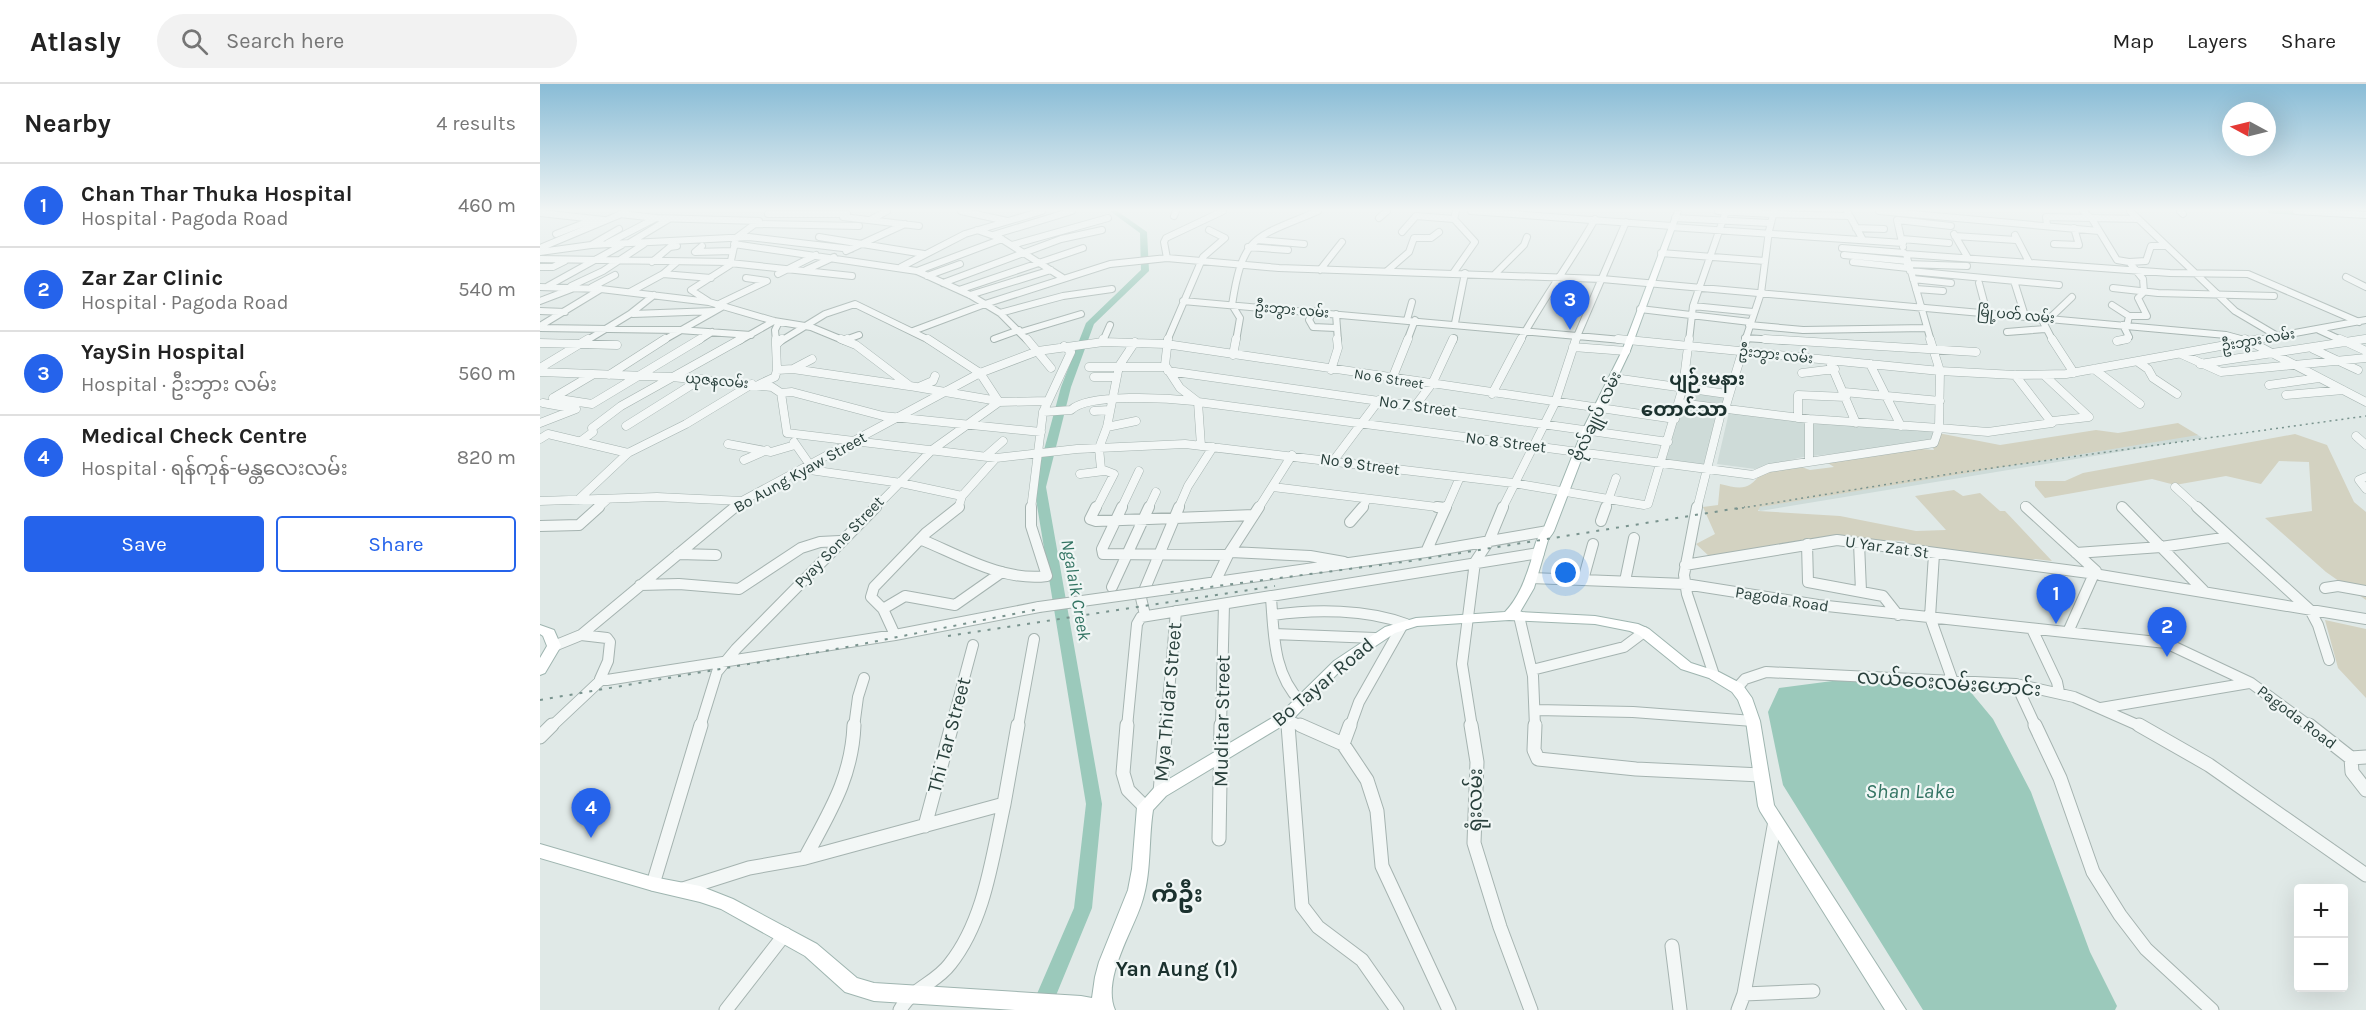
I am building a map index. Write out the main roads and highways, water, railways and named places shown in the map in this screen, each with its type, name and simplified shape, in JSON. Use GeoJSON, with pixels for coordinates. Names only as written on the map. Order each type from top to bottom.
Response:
{"type":"FeatureCollection","features":[{"type":"Feature","properties":{"kind":"main road","name":"ဗိုလ်ချုပ် လမ်း"},"geometry":{"type":"LineString","coordinates":[[1514,616],[1521,605],[1531,578],[1539,553],[1540,539],[1548,531],[1588,429],[1626,351],[1661,254]]}},
{"type":"Feature","properties":{"kind":"main road","name":"Bo Tayar Road"},"geometry":{"type":"LineString","coordinates":[[1104,1009],[1101,990],[1105,972],[1137,889],[1145,807],[1160,792],[1287,718],[1339,664],[1375,638],[1404,625],[1467,617],[1514,616],[1595,620],[1633,627],[1644,632],[1686,666],[1714,675],[1737,688],[1745,698],[1753,721],[1766,806],[1896,1010]]}},
{"type":"Feature","properties":{"kind":"main road"},"geometry":{"type":"LineString","coordinates":[[540,629],[549,633],[554,646],[540,670]]}},
{"type":"Feature","properties":{"kind":"main road"},"geometry":{"type":"LineString","coordinates":[[540,851],[653,884],[681,889],[727,904],[812,950],[852,986],[903,1003],[988,1001],[1081,1005],[1104,1009]]}},
{"type":"Feature","properties":{"kind":"water","name":"Shan Lake"},"geometry":{"type":"Polygon","coordinates":[[[1840,680],[1910,683],[1969,690],[1993,719],[2031,792],[2090,952],[2117,1006],[2115,1010],[1923,1010],[1783,785],[1768,712],[1779,688],[1840,680]]]}},
{"type":"Feature","properties":{"kind":"waterway","name":"Ngalaik Creek"},"geometry":{"type":"LineString","coordinates":[[1040,1010],[1083,908],[1094,804],[1040,487],[1066,387],[1090,323],[1145,271],[1144,254]]}},
{"type":"Feature","properties":{"kind":"railway"},"geometry":{"type":"LineString","coordinates":[[1736,509],[1956,473],[2366,416]]}},
{"type":"Feature","properties":{"kind":"railway"},"geometry":{"type":"LineString","coordinates":[[540,700],[842,648],[1039,609],[1411,561],[1745,507]]}},
{"type":"Feature","properties":{"kind":"railway"},"geometry":{"type":"LineString","coordinates":[[948,636],[1275,586]]}},
{"type":"Feature","properties":{"kind":"place","name":"YaySin Hospital"},"geometry":{"type":"Point","coordinates":[1570,330]}},
{"type":"Feature","properties":{"kind":"place","name":"Chan Thar Thuka Hospital"},"geometry":{"type":"Point","coordinates":[2056,624]}},
{"type":"Feature","properties":{"kind":"place","name":"Zar Zar Clinic"},"geometry":{"type":"Point","coordinates":[2167,657]}},
{"type":"Feature","properties":{"kind":"place","name":"Medical Check Centre"},"geometry":{"type":"Point","coordinates":[591,838]}},
{"type":"Feature","properties":{"kind":"district","name":"ပျဉ်းမနား"},"geometry":{"type":"Point","coordinates":[1707,379]}},
{"type":"Feature","properties":{"kind":"district","name":"တောင်သာ"},"geometry":{"type":"Point","coordinates":[1684,409]}},
{"type":"Feature","properties":{"kind":"district","name":"ကံဦး"},"geometry":{"type":"Point","coordinates":[1177,894]}},
{"type":"Feature","properties":{"kind":"district","name":"Yan Aung (1)"},"geometry":{"type":"Point","coordinates":[1177,969]}}]}
